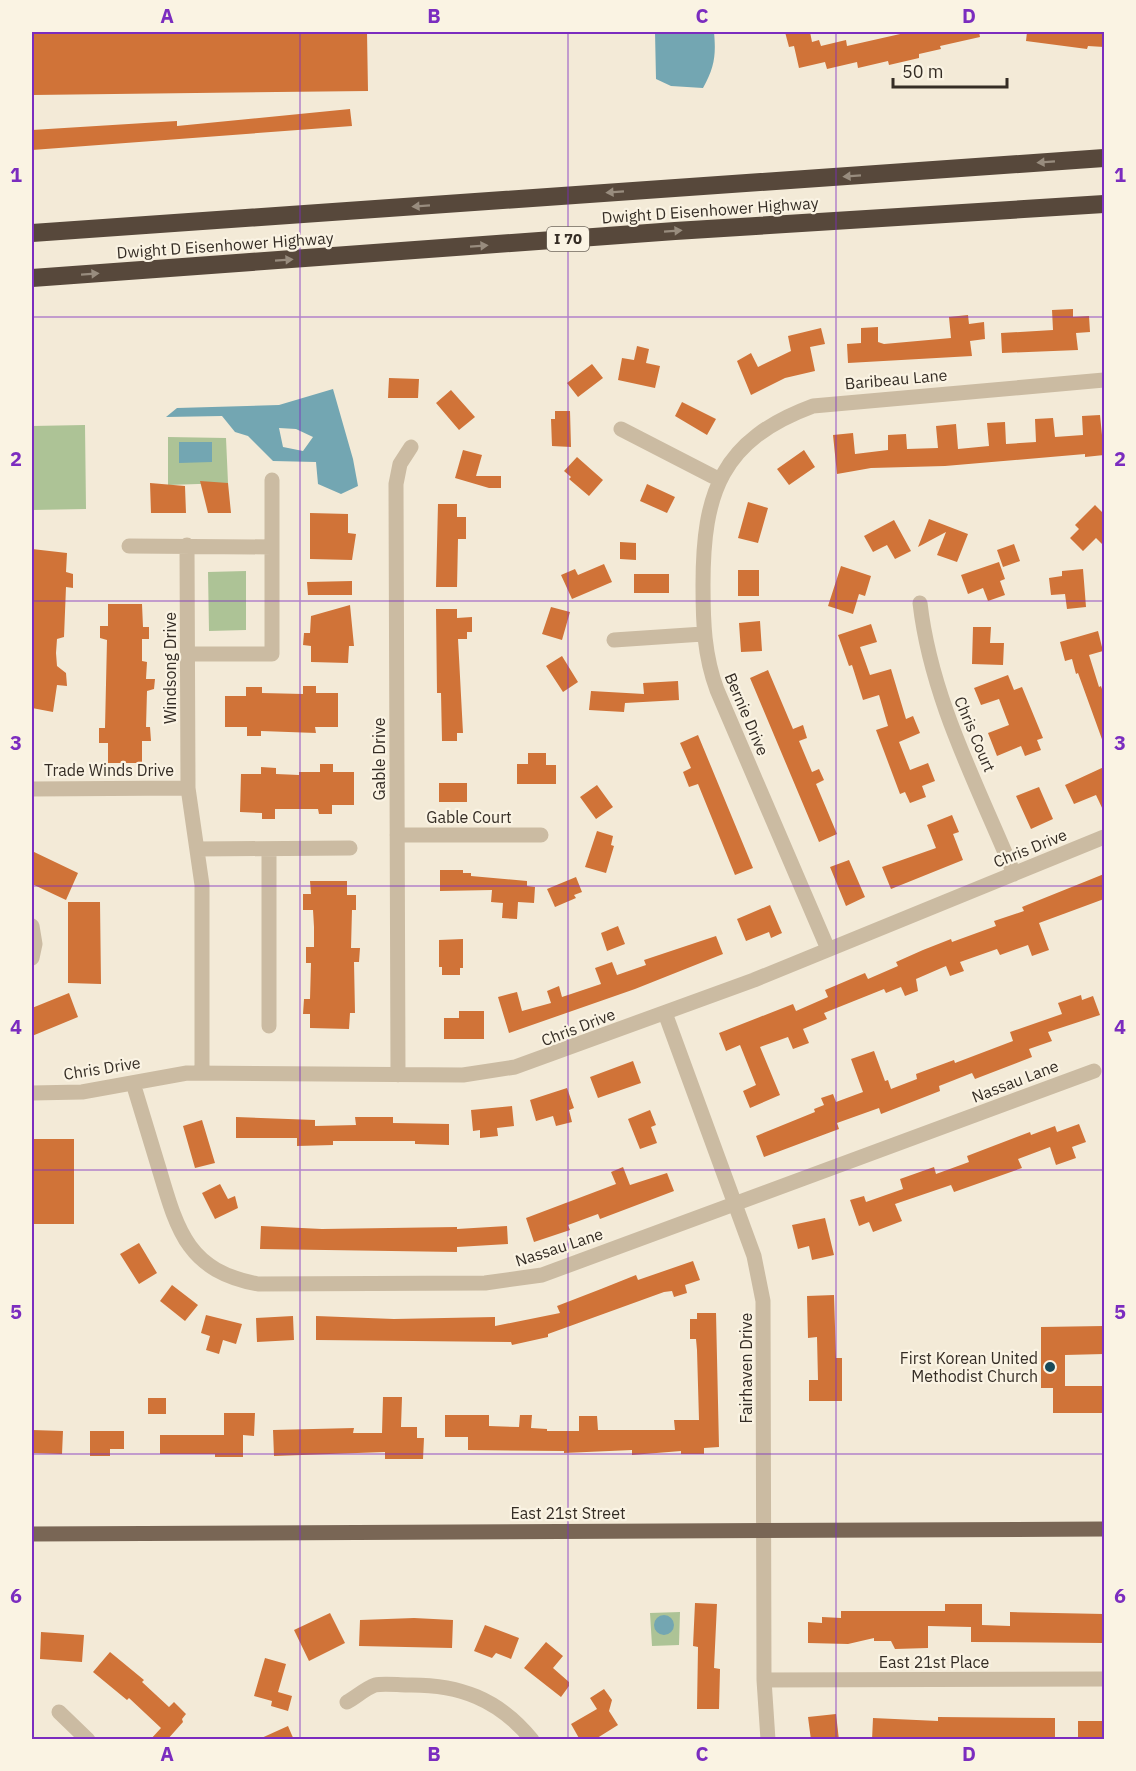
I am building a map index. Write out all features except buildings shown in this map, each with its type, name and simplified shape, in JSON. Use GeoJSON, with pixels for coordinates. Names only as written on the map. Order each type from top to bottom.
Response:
{"type":"FeatureCollection","features":[{"type":"Feature","properties":{"kind":"highway","name":"Dwight D Eisenhower Highway"},"geometry":{"type":"LineString","coordinates":[[32,233],[1104,158]]}},
{"type":"Feature","properties":{"kind":"highway","name":"Dwight D Eisenhower Highway"},"geometry":{"type":"LineString","coordinates":[[32,278],[663,232],[1104,204]]}},
{"type":"Feature","properties":{"kind":"main road","name":"East 21st Street"},"geometry":{"type":"LineString","coordinates":[[32,1534],[1104,1528]]}},
{"type":"Feature","properties":{"kind":"street","name":"Baribeau Lane"},"geometry":{"type":"LineString","coordinates":[[720,480],[731,462],[757,435],[785,417],[813,406],[1104,380]]}},
{"type":"Feature","properties":{"kind":"street"},"geometry":{"type":"LineString","coordinates":[[621,429],[720,480]]}},
{"type":"Feature","properties":{"kind":"street","name":"Gable Drive"},"geometry":{"type":"LineString","coordinates":[[398,1075],[396,484],[400,464],[411,447]]}},
{"type":"Feature","properties":{"kind":"street"},"geometry":{"type":"LineString","coordinates":[[188,654],[272,654],[272,480]]}},
{"type":"Feature","properties":{"kind":"street","name":"Bernie Drive"},"geometry":{"type":"LineString","coordinates":[[720,480],[710,504],[703,537],[704,634],[707,662],[828,950]]}},
{"type":"Feature","properties":{"kind":"street","name":"Windsong Drive"},"geometry":{"type":"LineString","coordinates":[[187,545],[188,788],[202,885],[202,1073]]}},
{"type":"Feature","properties":{"kind":"street"},"geometry":{"type":"LineString","coordinates":[[129,546],[272,547]]}},
{"type":"Feature","properties":{"kind":"street","name":"Chris Court"},"geometry":{"type":"LineString","coordinates":[[920,603],[928,654],[940,695],[1014,874]]}},
{"type":"Feature","properties":{"kind":"street"},"geometry":{"type":"LineString","coordinates":[[614,640],[704,634]]}},
{"type":"Feature","properties":{"kind":"street","name":"Trade Winds Drive"},"geometry":{"type":"LineString","coordinates":[[32,789],[188,788]]}},
{"type":"Feature","properties":{"kind":"street","name":"Gable Court"},"geometry":{"type":"LineString","coordinates":[[397,835],[541,835]]}},
{"type":"Feature","properties":{"kind":"street","name":"Chris Drive"},"geometry":{"type":"LineString","coordinates":[[32,1093],[82,1092],[202,1073],[474,1075],[515,1068],[828,950],[1104,837]]}},
{"type":"Feature","properties":{"kind":"street"},"geometry":{"type":"LineString","coordinates":[[197,849],[350,848]]}},
{"type":"Feature","properties":{"kind":"street"},"geometry":{"type":"LineString","coordinates":[[269,849],[269,1026]]}},
{"type":"Feature","properties":{"kind":"street"},"geometry":{"type":"LineString","coordinates":[[32,926],[35,944],[32,958]]}},
{"type":"Feature","properties":{"kind":"street","name":"Fairhaven Drive"},"geometry":{"type":"LineString","coordinates":[[665,1013],[754,1256],[764,1303],[764,1680],[768,1740]]}},
{"type":"Feature","properties":{"kind":"street","name":"Nassau Lane"},"geometry":{"type":"LineString","coordinates":[[133,1083],[176,1225],[195,1255],[218,1271],[237,1280],[261,1284],[485,1284],[542,1275],[1094,1071]]}},
{"type":"Feature","properties":{"kind":"street","name":"East 21st Place"},"geometry":{"type":"LineString","coordinates":[[764,1680],[1104,1679]]}},
{"type":"Feature","properties":{"kind":"street"},"geometry":{"type":"LineString","coordinates":[[347,1702],[375,1685],[432,1685],[453,1688],[480,1697],[499,1708],[532,1740]]}},
{"type":"Feature","properties":{"kind":"street"},"geometry":{"type":"LineString","coordinates":[[59,1712],[88,1740]]}},
{"type":"Feature","properties":{"kind":"green space"},"geometry":{"type":"Polygon","coordinates":[[[85,425],[86,509],[32,510],[32,426],[85,425]]]}},
{"type":"Feature","properties":{"kind":"green space"},"geometry":{"type":"Polygon","coordinates":[[[168,437],[226,438],[228,483],[168,485],[168,437]]]}},
{"type":"Feature","properties":{"kind":"green space"},"geometry":{"type":"Polygon","coordinates":[[[246,571],[246,630],[209,631],[208,572],[246,571]]]}},
{"type":"Feature","properties":{"kind":"green space"},"geometry":{"type":"Polygon","coordinates":[[[680,1612],[679,1645],[652,1646],[650,1613],[680,1612]]]}},
{"type":"Feature","properties":{"kind":"water"},"geometry":{"type":"Polygon","coordinates":[[[655,32],[714,32],[714,60],[703,88],[671,86],[656,79],[655,32]]]}},
{"type":"Feature","properties":{"kind":"water"},"geometry":{"type":"Polygon","coordinates":[[[333,389],[353,459],[358,486],[341,494],[318,484],[316,462],[273,461],[248,436],[235,432],[222,416],[166,417],[177,408],[279,405],[333,389]],[[279,428],[283,447],[303,451],[313,437],[296,429],[279,428]]]}},
{"type":"Feature","properties":{"kind":"water"},"geometry":{"type":"Polygon","coordinates":[[[179,442],[212,442],[212,462],[179,463],[179,442]]]}},
{"type":"Feature","properties":{"kind":"water"},"geometry":{"type":"Polygon","coordinates":[[[664,1615],[671,1618],[674,1625],[671,1632],[664,1635],[657,1632],[654,1625],[657,1618],[664,1615]]]}},
{"type":"Feature","properties":{"kind":"place","name":"First Korean United Methodist Church"},"geometry":{"type":"Point","coordinates":[1050,1367]}}]}
